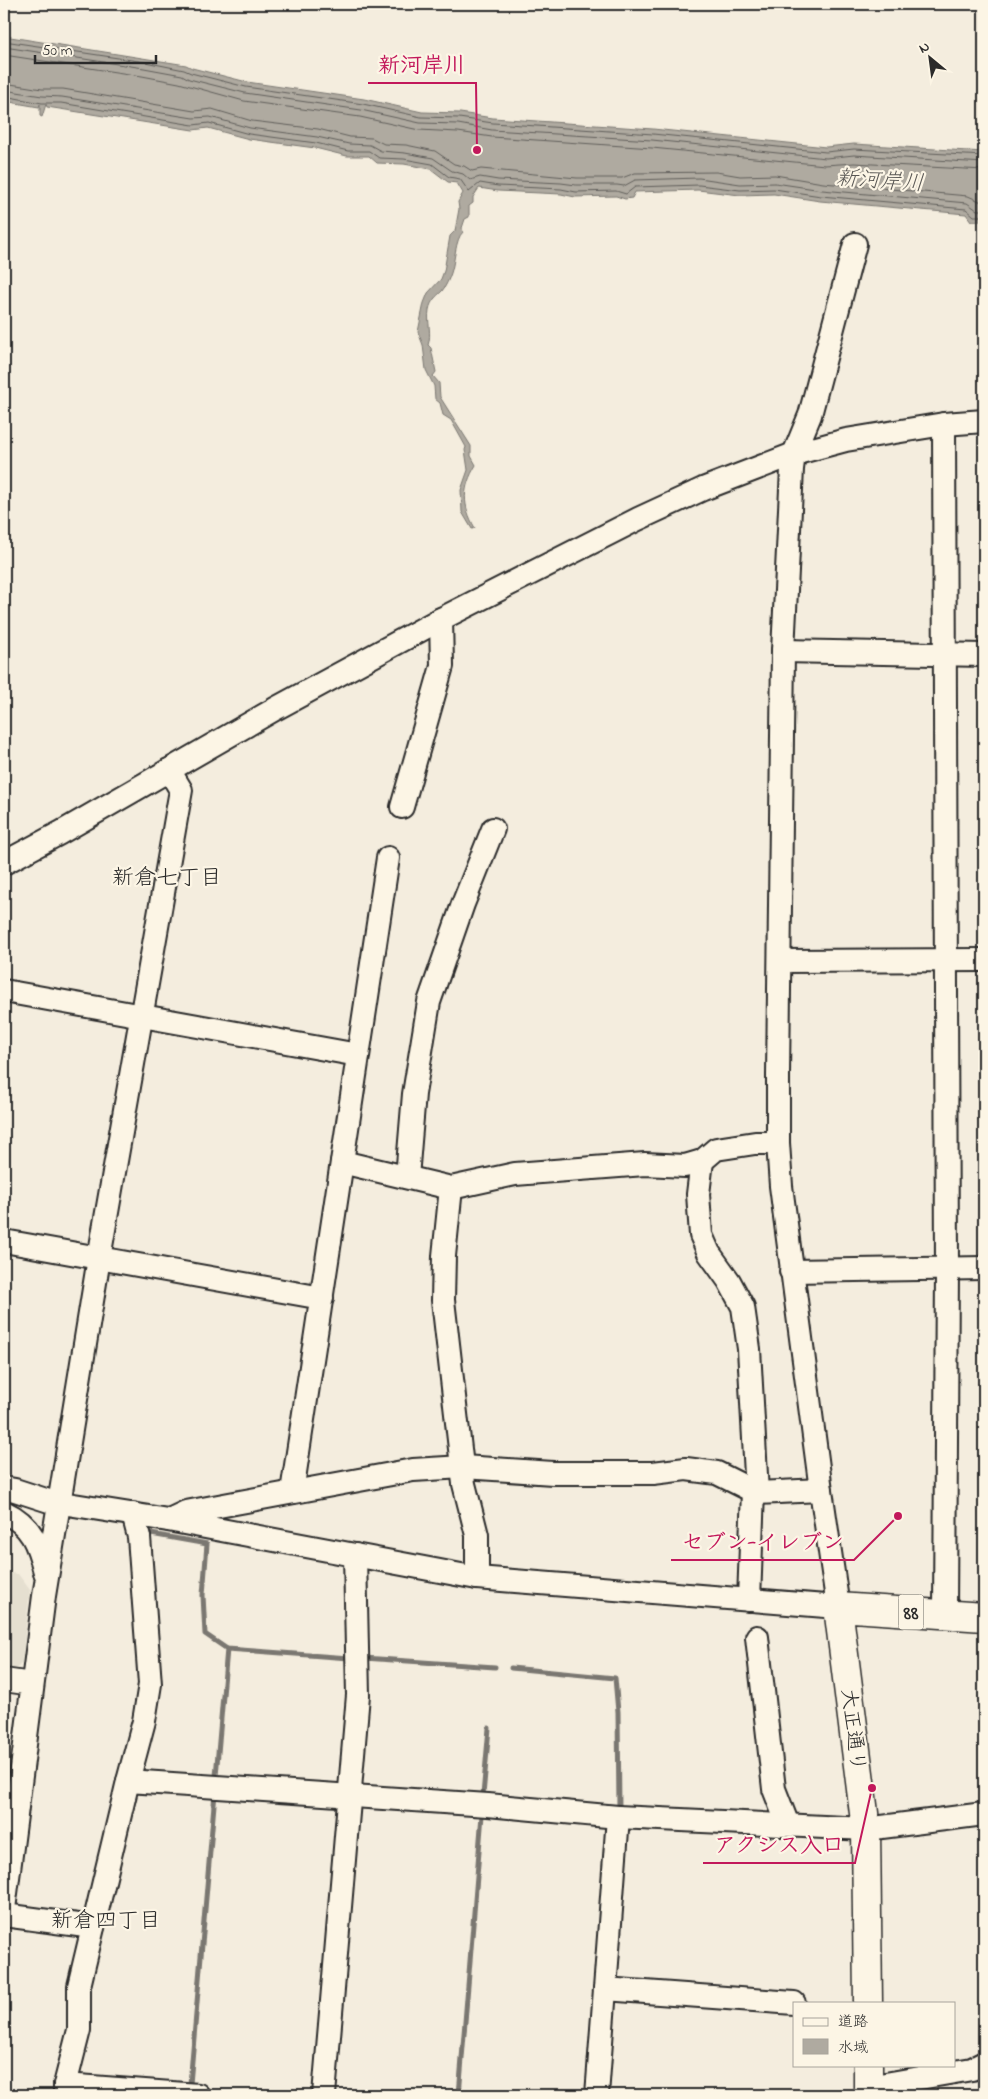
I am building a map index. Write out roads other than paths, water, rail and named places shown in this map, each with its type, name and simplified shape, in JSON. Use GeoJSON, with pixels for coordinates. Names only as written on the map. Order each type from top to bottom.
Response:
{"type":"FeatureCollection","features":[{"type":"Feature","properties":{"kind":"main road","name":"88"},"geometry":{"type":"LineString","coordinates":[[838,1607],[984,1617]]}},
{"type":"Feature","properties":{"kind":"main road","name":"大正通り"},"geometry":{"type":"LineString","coordinates":[[838,1607],[866,1829],[868,2002]]}},
{"type":"Feature","properties":{"kind":"street"},"geometry":{"type":"LineString","coordinates":[[4,1488],[54,1501],[168,1520],[476,1578],[838,1607],[791,1271],[778,1143],[783,651],[788,524],[794,454],[810,416],[855,244]]}},
{"type":"Feature","properties":{"kind":"street"},"geometry":{"type":"LineString","coordinates":[[4,863],[60,833],[275,709],[441,618],[638,519],[703,489],[794,454],[846,440],[944,424],[984,421]]}},
{"type":"Feature","properties":{"kind":"street"},"geometry":{"type":"LineString","coordinates":[[944,424],[947,1268],[945,1614]]}},
{"type":"Feature","properties":{"kind":"street"},"geometry":{"type":"LineString","coordinates":[[402,806],[442,666],[441,618]]}},
{"type":"Feature","properties":{"kind":"street"},"geometry":{"type":"LineString","coordinates":[[783,651],[984,655]]}},
{"type":"Feature","properties":{"kind":"street"},"geometry":{"type":"LineString","coordinates":[[4,1909],[47,1578],[54,1501],[181,790],[169,770]]}},
{"type":"Feature","properties":{"kind":"street"},"geometry":{"type":"LineString","coordinates":[[407,1177],[414,1094],[429,1002],[462,904],[493,829]]}},
{"type":"Feature","properties":{"kind":"street"},"geometry":{"type":"LineString","coordinates":[[292,1492],[388,858]]}},
{"type":"Feature","properties":{"kind":"street"},"geometry":{"type":"LineString","coordinates":[[780,961],[984,960]]}},
{"type":"Feature","properties":{"kind":"street"},"geometry":{"type":"LineString","coordinates":[[4,991],[358,1055]]}},
{"type":"Feature","properties":{"kind":"street"},"geometry":{"type":"LineString","coordinates":[[342,1162],[451,1188],[515,1174],[645,1164],[685,1166],[702,1161],[716,1149],[755,1143],[778,1143]]}},
{"type":"Feature","properties":{"kind":"street"},"geometry":{"type":"LineString","coordinates":[[702,1161],[698,1194],[701,1235],[709,1253],[729,1281],[743,1307],[749,1349],[755,1492],[749,1600]]}},
{"type":"Feature","properties":{"kind":"street"},"geometry":{"type":"LineString","coordinates":[[451,1188],[444,1256],[443,1300],[464,1484],[477,1535],[476,1578]]}},
{"type":"Feature","properties":{"kind":"street"},"geometry":{"type":"LineString","coordinates":[[4,1241],[322,1298]]}},
{"type":"Feature","properties":{"kind":"street"},"geometry":{"type":"LineString","coordinates":[[791,1271],[984,1268]]}},
{"type":"Feature","properties":{"kind":"street"},"geometry":{"type":"LineString","coordinates":[[168,1520],[186,1512],[413,1470],[463,1467],[553,1473],[654,1472],[686,1469],[717,1473],[755,1492],[821,1490]]}},
{"type":"Feature","properties":{"kind":"street"},"geometry":{"type":"LineString","coordinates":[[4,1506],[54,1501]]}},
{"type":"Feature","properties":{"kind":"street"},"geometry":{"type":"LineString","coordinates":[[4,1512],[20,1520],[29,1530],[36,1543],[47,1578]]}},
{"type":"Feature","properties":{"kind":"street"},"geometry":{"type":"LineString","coordinates":[[134,1514],[140,1537],[150,1684],[144,1721],[79,1986],[79,2030],[65,2090],[198,2095]]}},
{"type":"Feature","properties":{"kind":"street"},"geometry":{"type":"LineString","coordinates":[[324,2095],[358,1695],[355,1555]]}},
{"type":"Feature","properties":{"kind":"street"},"geometry":{"type":"LineString","coordinates":[[757,1637],[774,1789],[788,1825]]}},
{"type":"Feature","properties":{"kind":"street"},"geometry":{"type":"LineString","coordinates":[[4,1680],[32,1684]]}},
{"type":"Feature","properties":{"kind":"street"},"geometry":{"type":"LineString","coordinates":[[128,1781],[488,1805],[618,1817],[866,1829],[984,1814]]}},
{"type":"Feature","properties":{"kind":"street"},"geometry":{"type":"LineString","coordinates":[[597,2095],[618,1817]]}},
{"type":"Feature","properties":{"kind":"street"},"geometry":{"type":"LineString","coordinates":[[4,1915],[92,1927]]}},
{"type":"Feature","properties":{"kind":"street"},"geometry":{"type":"LineString","coordinates":[[605,1989],[793,2003]]}},
{"type":"Feature","properties":{"kind":"street"},"geometry":{"type":"LineString","coordinates":[[868,2082],[972,2069],[984,2063]]}},
{"type":"Feature","properties":{"kind":"water"},"geometry":{"type":"Polygon","coordinates":[[[4,36],[186,65],[247,82],[364,99],[422,112],[460,113],[493,118],[653,129],[826,147],[854,144],[984,152],[984,221],[971,221],[966,214],[820,201],[774,194],[740,195],[698,190],[635,192],[632,198],[625,199],[616,196],[575,197],[561,194],[498,191],[479,188],[473,197],[473,203],[469,206],[469,217],[465,219],[462,228],[463,232],[458,240],[449,278],[443,289],[432,301],[430,307],[430,337],[428,345],[431,348],[436,372],[433,376],[439,383],[440,397],[471,446],[471,456],[476,465],[468,481],[465,496],[468,512],[475,528],[472,529],[462,512],[461,490],[468,470],[466,447],[451,420],[443,415],[440,403],[435,399],[434,386],[426,370],[423,345],[418,332],[424,303],[428,293],[441,279],[450,236],[455,231],[459,209],[458,202],[463,193],[457,183],[448,182],[431,169],[404,164],[377,163],[369,156],[347,156],[315,148],[249,139],[208,128],[193,130],[47,107],[46,104],[42,117],[40,116],[40,104],[39,107],[4,101],[4,36]]]}},
{"type":"Feature","properties":{"kind":"waterway"},"geometry":{"type":"LineString","coordinates":[[151,1534],[207,1544],[203,1595],[205,1634],[227,1649],[349,1658]]}},
{"type":"Feature","properties":{"kind":"waterway"},"geometry":{"type":"LineString","coordinates":[[216,1776],[227,1649]]}},
{"type":"Feature","properties":{"kind":"waterway"},"geometry":{"type":"LineString","coordinates":[[364,1658],[495,1667]]}},
{"type":"Feature","properties":{"kind":"waterway"},"geometry":{"type":"LineString","coordinates":[[511,1668],[615,1678],[618,1712],[619,1808]]}},
{"type":"Feature","properties":{"kind":"waterway"},"geometry":{"type":"LineString","coordinates":[[483,1795],[489,1728]]}},
{"type":"Feature","properties":{"kind":"waterway"},"geometry":{"type":"LineString","coordinates":[[190,2084],[215,1793]]}},
{"type":"Feature","properties":{"kind":"waterway"},"geometry":{"type":"LineString","coordinates":[[459,2095],[482,1815]]}},
{"type":"Feature","properties":{"kind":"place","name":"新河岸川"},"geometry":{"type":"Point","coordinates":[477,150]}},
{"type":"Feature","properties":{"kind":"place","name":"セブン-イレブン"},"geometry":{"type":"Point","coordinates":[898,1516]}},
{"type":"Feature","properties":{"kind":"place","name":"アクシス入口"},"geometry":{"type":"Point","coordinates":[872,1788]}},
{"type":"Feature","properties":{"kind":"district","name":"新倉七丁目"},"geometry":{"type":"Point","coordinates":[167,876]}},
{"type":"Feature","properties":{"kind":"district","name":"新倉四丁目"},"geometry":{"type":"Point","coordinates":[106,1919]}}]}
